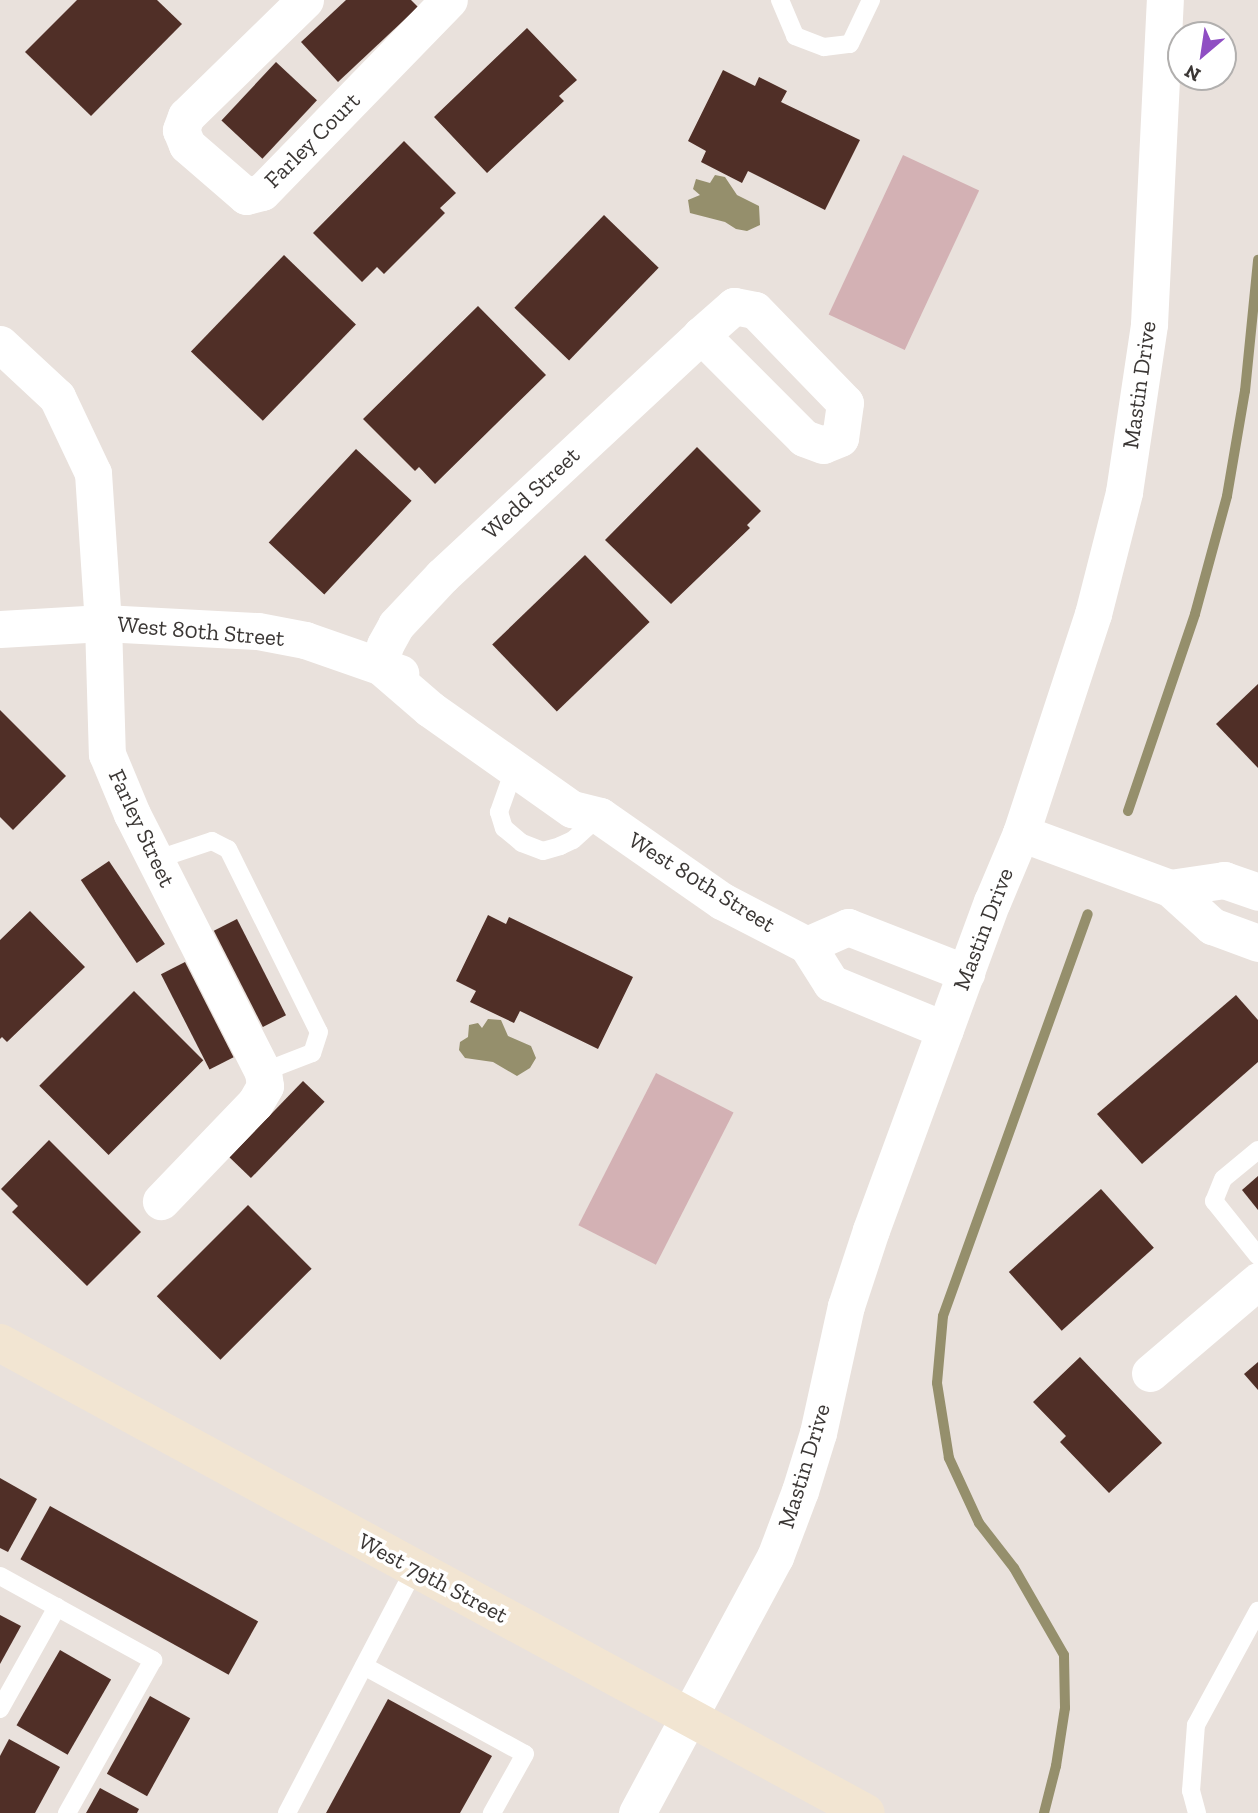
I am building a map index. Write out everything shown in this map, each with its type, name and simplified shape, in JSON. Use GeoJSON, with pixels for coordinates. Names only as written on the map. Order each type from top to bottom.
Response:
{"type":"FeatureCollection","features":[{"type":"Feature","properties":{"kind":"street","name":"Farley Court"},"geometry":{"type":"LineString","coordinates":[[305,0],[187,116],[181,130],[187,145],[246,195],[262,191],[450,0]]}},
{"type":"Feature","properties":{"kind":"street","name":"Mastin Drive"},"geometry":{"type":"LineString","coordinates":[[637,1813],[775,1557],[818,1433],[846,1306],[966,973],[1021,833],[1093,614],[1124,492],[1149,324],[1165,0]]}},
{"type":"Feature","properties":{"kind":"street","name":"Wedd Street"},"geometry":{"type":"LineString","coordinates":[[379,665],[385,645],[396,625],[442,576],[701,334]]}},
{"type":"Feature","properties":{"kind":"street","name":"Farley Street"},"geometry":{"type":"LineString","coordinates":[[0,344],[57,397],[93,473],[103,623],[107,754],[155,860],[263,1072]]}},
{"type":"Feature","properties":{"kind":"street","name":"West 80th Street"},"geometry":{"type":"LineString","coordinates":[[0,629],[103,623],[258,631],[305,640],[379,665],[430,709],[521,758],[572,809],[600,816],[722,901],[807,944]]}},
{"type":"Feature","properties":{"kind":"street"},"geometry":{"type":"LineString","coordinates":[[1021,833],[1170,888],[1212,926],[1258,943]]}},
{"type":"Feature","properties":{"kind":"street"},"geometry":{"type":"LineString","coordinates":[[1170,888],[1224,880],[1258,892]]}},
{"type":"Feature","properties":{"kind":"street"},"geometry":{"type":"LineString","coordinates":[[945,1030],[831,983],[807,944],[848,927],[966,973]]}},
{"type":"Feature","properties":{"kind":"street"},"geometry":{"type":"LineString","coordinates":[[161,1201],[255,1103],[265,1086],[263,1072]]}},
{"type":"Feature","properties":{"kind":"street"},"geometry":{"type":"LineString","coordinates":[[1150,1373],[1258,1281]]}},
{"type":"Feature","properties":{"kind":"street","name":"West 79th Street"},"geometry":{"type":"LineString","coordinates":[[0,1343],[866,1813]]}},
{"type":"Feature","properties":{"kind":"lane"},"geometry":{"type":"LineString","coordinates":[[780,0],[795,36],[824,47],[850,44],[871,0]]}},
{"type":"Feature","properties":{"kind":"lane"},"geometry":{"type":"LineString","coordinates":[[521,758],[499,811],[504,828],[522,843],[543,850],[560,846],[573,839],[600,816]]}},
{"type":"Feature","properties":{"kind":"lane"},"geometry":{"type":"LineString","coordinates":[[155,860],[212,841],[228,849],[319,1032],[312,1054],[263,1072]]}},
{"type":"Feature","properties":{"kind":"lane"},"geometry":{"type":"LineString","coordinates":[[1258,1150],[1223,1180],[1214,1201],[1258,1256]]}},
{"type":"Feature","properties":{"kind":"lane"},"geometry":{"type":"LineString","coordinates":[[287,1813],[415,1568]]}},
{"type":"Feature","properties":{"kind":"lane"},"geometry":{"type":"LineString","coordinates":[[0,1576],[153,1660],[67,1813]]}},
{"type":"Feature","properties":{"kind":"lane"},"geometry":{"type":"LineString","coordinates":[[0,1709],[57,1607]]}},
{"type":"Feature","properties":{"kind":"lane"},"geometry":{"type":"LineString","coordinates":[[1197,1813],[1191,1791],[1196,1725],[1258,1611]]}},
{"type":"Feature","properties":{"kind":"lane"},"geometry":{"type":"LineString","coordinates":[[364,1666],[525,1754],[492,1813]]}},
{"type":"Feature","properties":{"kind":"shaded area"},"geometry":{"type":"Polygon","coordinates":[[[903,155],[979,190],[905,350],[829,315],[903,155]]]}},
{"type":"Feature","properties":{"kind":"shaded area"},"geometry":{"type":"Polygon","coordinates":[[[715,175],[725,177],[737,195],[759,206],[760,225],[747,231],[690,213],[688,200],[700,195],[693,189],[696,179],[710,183],[715,175]]]}},
{"type":"Feature","properties":{"kind":"shaded area"},"geometry":{"type":"Polygon","coordinates":[[[488,1019],[501,1020],[508,1036],[531,1046],[536,1058],[530,1068],[517,1076],[493,1062],[465,1058],[459,1050],[460,1042],[468,1037],[469,1025],[478,1023],[482,1028],[488,1019]]]}},
{"type":"Feature","properties":{"kind":"shaded area"},"geometry":{"type":"Polygon","coordinates":[[[656,1073],[734,1112],[656,1265],[578,1225],[656,1073]]]}},
{"type":"Feature","properties":{"kind":"building"},"geometry":{"type":"Polygon","coordinates":[[[77,0],[157,0],[182,24],[91,116],[25,52],[77,0]]]}},
{"type":"Feature","properties":{"kind":"building"},"geometry":{"type":"Polygon","coordinates":[[[346,0],[411,0],[418,7],[338,82],[301,42],[346,0]]]}},
{"type":"Feature","properties":{"kind":"building"},"geometry":{"type":"Polygon","coordinates":[[[527,28],[577,80],[559,96],[564,101],[487,173],[434,117],[527,28]]]}},
{"type":"Feature","properties":{"kind":"building"},"geometry":{"type":"Polygon","coordinates":[[[276,62],[317,100],[262,159],[221,121],[276,62]]]}},
{"type":"Feature","properties":{"kind":"building"},"geometry":{"type":"Polygon","coordinates":[[[723,70],[755,86],[759,77],[787,91],[781,102],[860,140],[825,210],[748,171],[742,183],[701,162],[706,151],[688,141],[723,70]]]}},
{"type":"Feature","properties":{"kind":"building"},"geometry":{"type":"Polygon","coordinates":[[[404,141],[456,193],[440,208],[445,213],[384,274],[377,267],[362,282],[313,233],[404,141]]]}},
{"type":"Feature","properties":{"kind":"building"},"geometry":{"type":"Polygon","coordinates":[[[604,215],[659,268],[569,361],[514,308],[604,215]]]}},
{"type":"Feature","properties":{"kind":"building"},"geometry":{"type":"Polygon","coordinates":[[[284,255],[356,324],[263,421],[191,351],[284,255]]]}},
{"type":"Feature","properties":{"kind":"building"},"geometry":{"type":"Polygon","coordinates":[[[478,306],[546,375],[435,484],[419,467],[415,471],[363,419],[478,306]]]}},
{"type":"Feature","properties":{"kind":"building"},"geometry":{"type":"Polygon","coordinates":[[[697,447],[761,511],[747,525],[750,528],[671,604],[605,540],[697,447]]]}},
{"type":"Feature","properties":{"kind":"building"},"geometry":{"type":"Polygon","coordinates":[[[356,449],[412,501],[324,594],[269,543],[356,449]]]}},
{"type":"Feature","properties":{"kind":"building"},"geometry":{"type":"Polygon","coordinates":[[[585,555],[650,622],[557,712],[492,645],[585,555]]]}},
{"type":"Feature","properties":{"kind":"building"},"geometry":{"type":"Polygon","coordinates":[[[1258,684],[1258,768],[1216,724],[1258,684]]]}},
{"type":"Feature","properties":{"kind":"building"},"geometry":{"type":"Polygon","coordinates":[[[0,710],[66,776],[13,830],[0,817],[0,710]]]}},
{"type":"Feature","properties":{"kind":"building"},"geometry":{"type":"Polygon","coordinates":[[[109,861],[165,944],[137,963],[81,880],[109,861]]]}},
{"type":"Feature","properties":{"kind":"building"},"geometry":{"type":"Polygon","coordinates":[[[30,911],[85,967],[7,1042],[2,1037],[0,1039],[0,940],[30,911]]]}},
{"type":"Feature","properties":{"kind":"building"},"geometry":{"type":"Polygon","coordinates":[[[488,915],[506,924],[509,917],[633,977],[598,1049],[520,1011],[514,1023],[470,1002],[476,991],[456,981],[488,915]]]}},
{"type":"Feature","properties":{"kind":"building"},"geometry":{"type":"Polygon","coordinates":[[[237,919],[286,1015],[263,1027],[214,931],[237,919]]]}},
{"type":"Feature","properties":{"kind":"building"},"geometry":{"type":"Polygon","coordinates":[[[185,962],[234,1057],[210,1070],[161,974],[185,962]]]}},
{"type":"Feature","properties":{"kind":"building"},"geometry":{"type":"Polygon","coordinates":[[[134,991],[203,1060],[109,1155],[39,1086],[134,991]]]}},
{"type":"Feature","properties":{"kind":"building"},"geometry":{"type":"Polygon","coordinates":[[[1236,995],[1258,1020],[1258,1062],[1142,1164],[1097,1114],[1236,995]]]}},
{"type":"Feature","properties":{"kind":"building"},"geometry":{"type":"Polygon","coordinates":[[[303,1081],[325,1102],[251,1178],[229,1157],[303,1081]]]}},
{"type":"Feature","properties":{"kind":"building"},"geometry":{"type":"Polygon","coordinates":[[[49,1140],[141,1232],[87,1286],[12,1212],[18,1206],[1,1189],[49,1140]]]}},
{"type":"Feature","properties":{"kind":"building"},"geometry":{"type":"Polygon","coordinates":[[[1258,1176],[1258,1210],[1242,1190],[1258,1176]]]}},
{"type":"Feature","properties":{"kind":"building"},"geometry":{"type":"Polygon","coordinates":[[[1101,1189],[1154,1248],[1062,1331],[1009,1272],[1101,1189]]]}},
{"type":"Feature","properties":{"kind":"building"},"geometry":{"type":"Polygon","coordinates":[[[248,1205],[312,1269],[220,1360],[157,1296],[248,1205]]]}},
{"type":"Feature","properties":{"kind":"building"},"geometry":{"type":"Polygon","coordinates":[[[1080,1357],[1162,1443],[1109,1493],[1060,1442],[1066,1436],[1033,1402],[1080,1357]]]}},
{"type":"Feature","properties":{"kind":"building"},"geometry":{"type":"Polygon","coordinates":[[[1258,1362],[1258,1390],[1244,1374],[1258,1362]]]}},
{"type":"Feature","properties":{"kind":"building"},"geometry":{"type":"Polygon","coordinates":[[[0,1478],[37,1499],[8,1552],[0,1548],[0,1478]]]}},
{"type":"Feature","properties":{"kind":"building"},"geometry":{"type":"Polygon","coordinates":[[[50,1506],[258,1621],[229,1675],[20,1559],[50,1506]]]}},
{"type":"Feature","properties":{"kind":"building"},"geometry":{"type":"Polygon","coordinates":[[[0,1615],[21,1626],[0,1664],[0,1615]]]}},
{"type":"Feature","properties":{"kind":"building"},"geometry":{"type":"Polygon","coordinates":[[[60,1650],[111,1680],[68,1755],[16,1725],[60,1650]]]}},
{"type":"Feature","properties":{"kind":"building"},"geometry":{"type":"Polygon","coordinates":[[[150,1696],[190,1718],[147,1796],[107,1774],[150,1696]]]}},
{"type":"Feature","properties":{"kind":"building"},"geometry":{"type":"Polygon","coordinates":[[[388,1699],[492,1756],[460,1813],[326,1813],[388,1699]]]}},
{"type":"Feature","properties":{"kind":"building"},"geometry":{"type":"Polygon","coordinates":[[[9,1739],[60,1767],[35,1813],[0,1813],[0,1756],[9,1739]]]}},
{"type":"Feature","properties":{"kind":"building"},"geometry":{"type":"Polygon","coordinates":[[[100,1788],[139,1809],[137,1813],[86,1813],[100,1788]]]}},
{"type":"Feature","properties":{"kind":"waterway"},"geometry":{"type":"LineString","coordinates":[[1128,811],[1195,614],[1227,496],[1245,391],[1258,260]]}},
{"type":"Feature","properties":{"kind":"waterway"},"geometry":{"type":"LineString","coordinates":[[1044,1813],[1056,1766],[1065,1708],[1064,1655],[1014,1568],[979,1523],[949,1458],[937,1383],[943,1316],[1088,914]]}}]}
